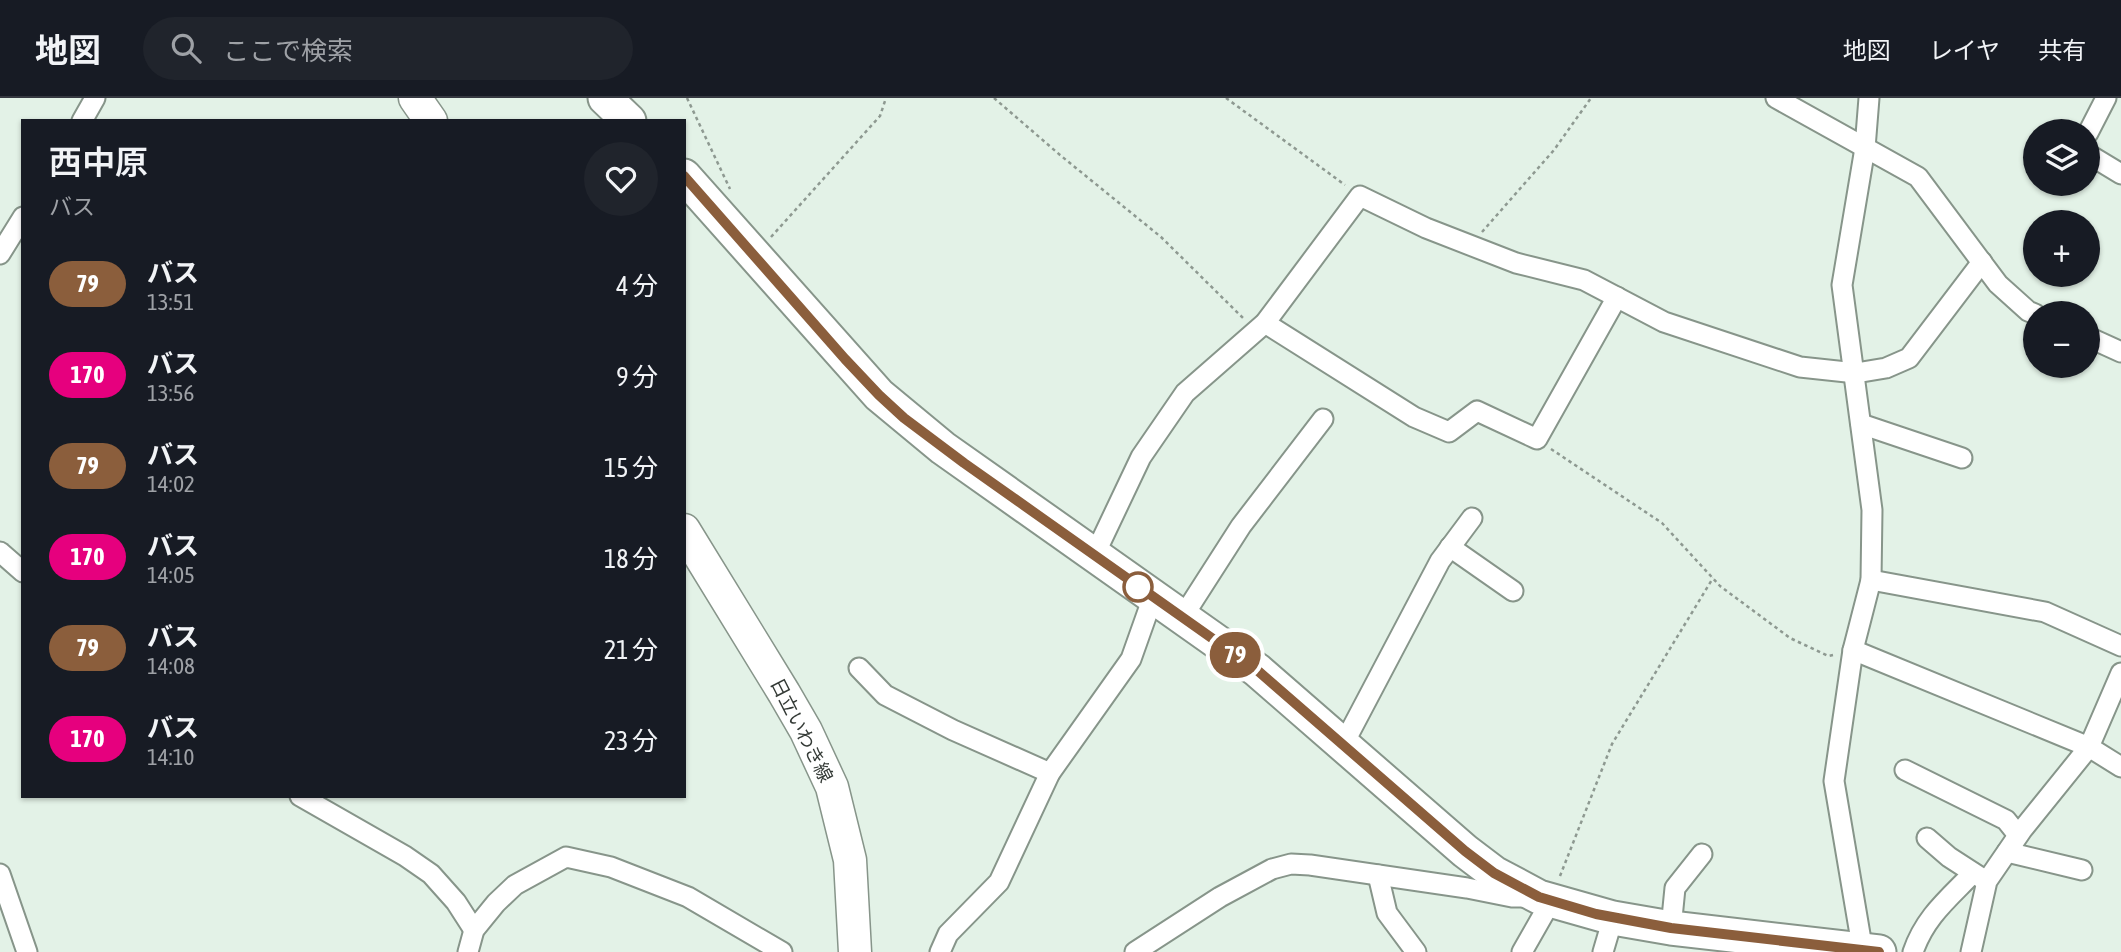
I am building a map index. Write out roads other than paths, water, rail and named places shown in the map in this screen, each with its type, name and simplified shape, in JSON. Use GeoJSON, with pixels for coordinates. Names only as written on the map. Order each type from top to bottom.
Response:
{"type":"FeatureCollection","features":[{"type":"Feature","properties":{"kind":"highway"},"geometry":{"type":"LineString","coordinates":[[605,98],[627,119]]}},
{"type":"Feature","properties":{"kind":"highway"},"geometry":{"type":"LineString","coordinates":[[686,178],[845,359],[904,418],[1257,670],[1465,851],[1494,873],[1545,899],[1613,918],[1800,947],[1868,951]]}},
{"type":"Feature","properties":{"kind":"main road"},"geometry":{"type":"LineString","coordinates":[[415,98],[430,119]]}},
{"type":"Feature","properties":{"kind":"main road","name":"日立いわき線"},"geometry":{"type":"LineString","coordinates":[[686,533],[806,731],[831,787],[850,860],[855,952]]}},
{"type":"Feature","properties":{"kind":"street"},"geometry":{"type":"LineString","coordinates":[[83,119],[94,98]]}},
{"type":"Feature","properties":{"kind":"street"},"geometry":{"type":"LineString","coordinates":[[1776,98],[1919,177],[1998,284],[2023,306]]}},
{"type":"Feature","properties":{"kind":"street"},"geometry":{"type":"LineString","coordinates":[[1868,951],[1834,781],[1853,650],[1871,579],[1872,510],[1856,373],[1842,285],[1864,148],[1869,98]]}},
{"type":"Feature","properties":{"kind":"street"},"geometry":{"type":"LineString","coordinates":[[2095,119],[2106,98]]}},
{"type":"Feature","properties":{"kind":"street"},"geometry":{"type":"LineString","coordinates":[[2100,161],[2121,174]]}},
{"type":"Feature","properties":{"kind":"street"},"geometry":{"type":"LineString","coordinates":[[1094,556],[1141,457],[1185,393],[1261,327],[1360,196],[1426,228],[1516,263],[1584,280],[1664,322],[1801,367],[1856,373],[1886,368],[1909,358],[1982,262]]}},
{"type":"Feature","properties":{"kind":"street"},"geometry":{"type":"LineString","coordinates":[[0,254],[21,220]]}},
{"type":"Feature","properties":{"kind":"street"},"geometry":{"type":"LineString","coordinates":[[1261,327],[1414,417],[1449,432],[1477,411],[1537,439],[1617,297]]}},
{"type":"Feature","properties":{"kind":"street"},"geometry":{"type":"LineString","coordinates":[[2100,342],[2121,352]]}},
{"type":"Feature","properties":{"kind":"street"},"geometry":{"type":"LineString","coordinates":[[1182,618],[1241,526],[1323,419]]}},
{"type":"Feature","properties":{"kind":"street"},"geometry":{"type":"LineString","coordinates":[[1861,424],[1962,458]]}},
{"type":"Feature","properties":{"kind":"street"},"geometry":{"type":"LineString","coordinates":[[1343,744],[1440,561],[1472,518]]}},
{"type":"Feature","properties":{"kind":"street"},"geometry":{"type":"LineString","coordinates":[[1450,547],[1513,591]]}},
{"type":"Feature","properties":{"kind":"street"},"geometry":{"type":"LineString","coordinates":[[0,552],[21,570]]}},
{"type":"Feature","properties":{"kind":"street"},"geometry":{"type":"LineString","coordinates":[[1871,579],[2045,612],[2121,646]]}},
{"type":"Feature","properties":{"kind":"street"},"geometry":{"type":"LineString","coordinates":[[940,952],[948,934],[999,882],[1051,773],[1131,659],[1153,597]]}},
{"type":"Feature","properties":{"kind":"street"},"geometry":{"type":"LineString","coordinates":[[1853,650],[2089,747],[2121,767]]}},
{"type":"Feature","properties":{"kind":"street"},"geometry":{"type":"LineString","coordinates":[[859,668],[885,695],[953,730],[1051,773]]}},
{"type":"Feature","properties":{"kind":"street"},"geometry":{"type":"LineString","coordinates":[[1913,952],[1919,933],[1929,917],[2007,852],[2089,747],[2121,673]]}},
{"type":"Feature","properties":{"kind":"street"},"geometry":{"type":"LineString","coordinates":[[1905,770],[2006,820],[2018,835]]}},
{"type":"Feature","properties":{"kind":"street"},"geometry":{"type":"LineString","coordinates":[[304,798],[405,856],[431,874],[456,902],[474,930]]}},
{"type":"Feature","properties":{"kind":"street"},"geometry":{"type":"LineString","coordinates":[[1927,838],[1980,877]]}},
{"type":"Feature","properties":{"kind":"street"},"geometry":{"type":"LineString","coordinates":[[2007,852],[2082,870]]}},
{"type":"Feature","properties":{"kind":"street"},"geometry":{"type":"LineString","coordinates":[[1671,928],[1675,888],[1702,854]]}},
{"type":"Feature","properties":{"kind":"street"},"geometry":{"type":"LineString","coordinates":[[468,952],[474,930],[496,903],[515,885],[566,857],[611,867],[688,897],[782,952]]}},
{"type":"Feature","properties":{"kind":"street"},"geometry":{"type":"LineString","coordinates":[[1135,952],[1220,897],[1272,869],[1291,864],[1467,888],[1512,897],[1545,899],[1522,952]]}},
{"type":"Feature","properties":{"kind":"street"},"geometry":{"type":"LineString","coordinates":[[0,874],[27,952]]}},
{"type":"Feature","properties":{"kind":"street"},"geometry":{"type":"LineString","coordinates":[[1378,875],[1387,913],[1416,952]]}},
{"type":"Feature","properties":{"kind":"street"},"geometry":{"type":"LineString","coordinates":[[1970,952],[1980,877]]}},
{"type":"Feature","properties":{"kind":"street"},"geometry":{"type":"LineString","coordinates":[[1603,952],[1613,918]]}}]}
